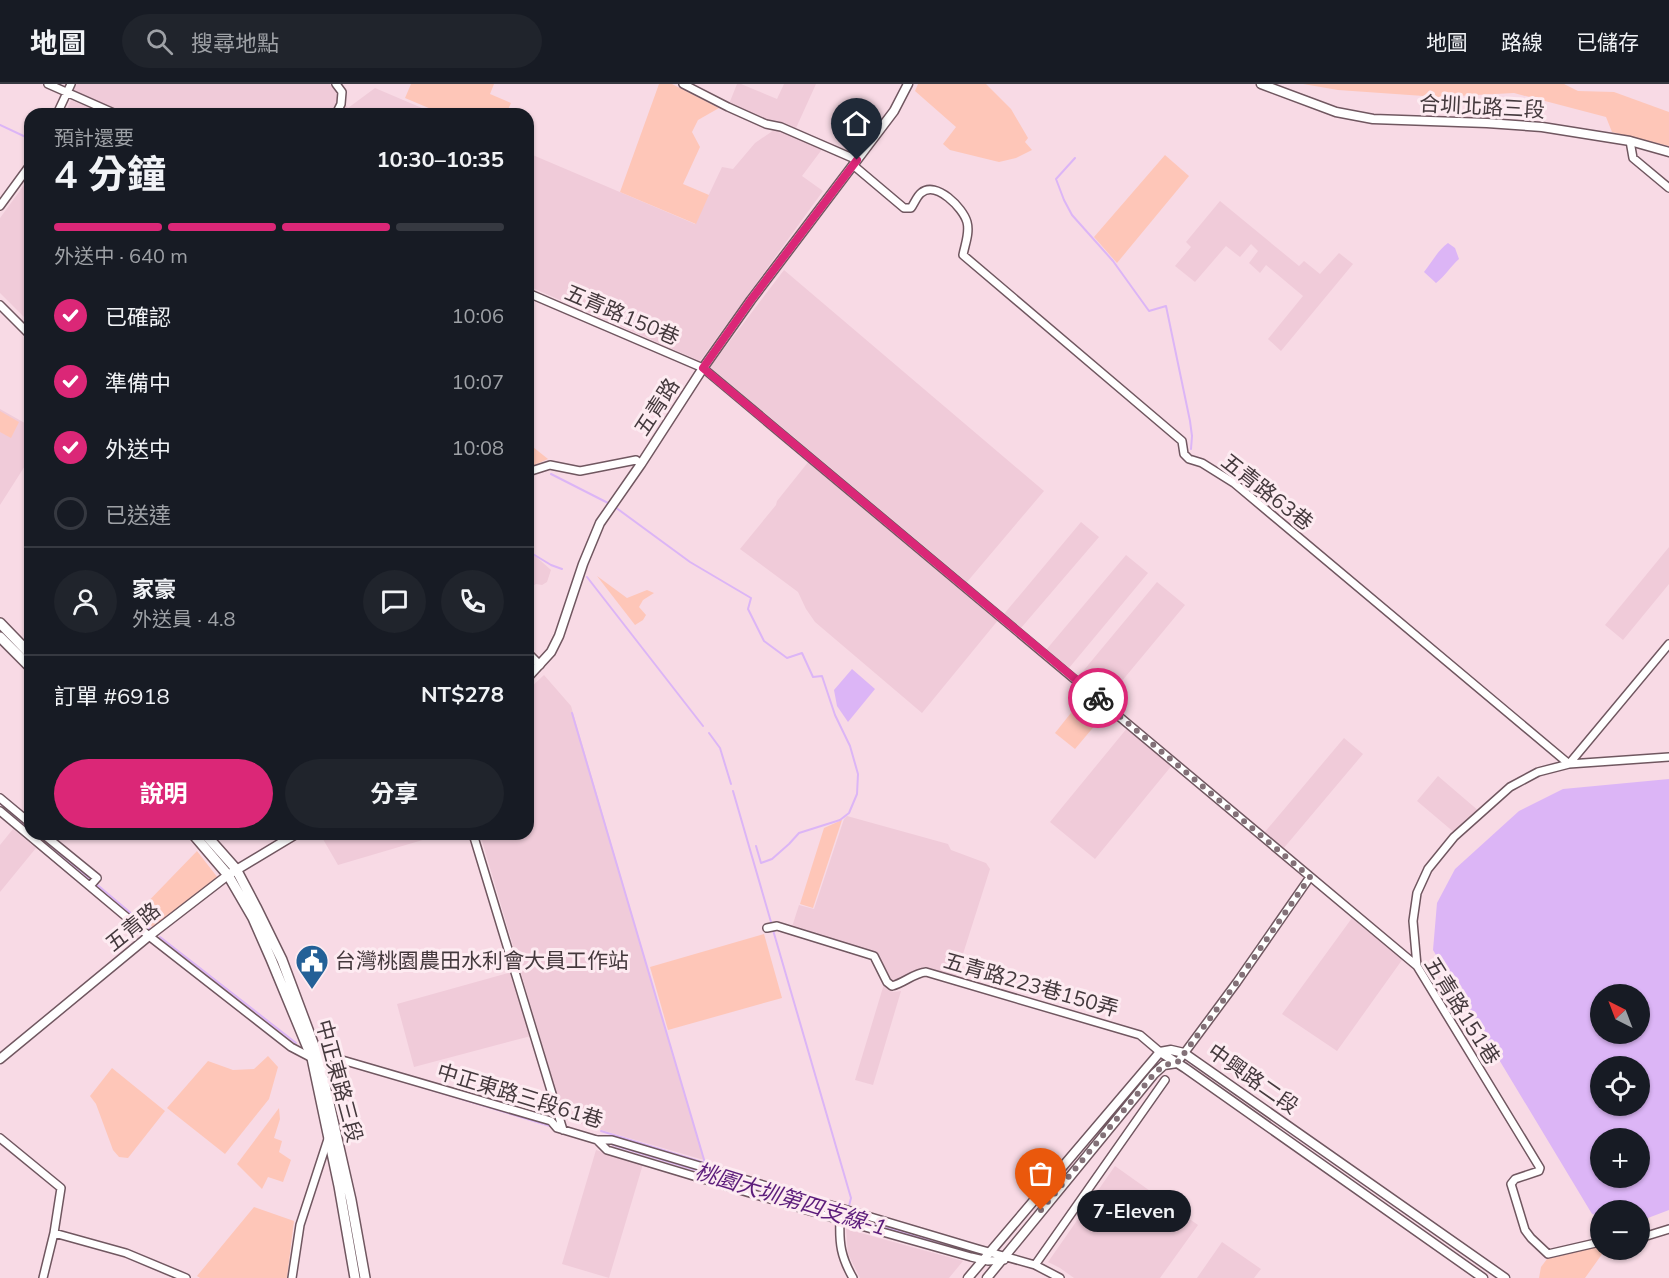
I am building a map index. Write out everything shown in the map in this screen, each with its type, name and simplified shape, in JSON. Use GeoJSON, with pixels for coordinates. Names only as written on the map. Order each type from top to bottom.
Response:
{"type":"FeatureCollection","features":[{"type":"Feature","properties":{"kind":"main road"},"geometry":{"type":"LineString","coordinates":[[0,623],[24,648]]}},
{"type":"Feature","properties":{"kind":"main road"},"geometry":{"type":"LineString","coordinates":[[0,637],[24,661]]}},
{"type":"Feature","properties":{"kind":"main road"},"geometry":{"type":"LineString","coordinates":[[199,840],[232,872]]}},
{"type":"Feature","properties":{"kind":"main road"},"geometry":{"type":"LineString","coordinates":[[209,840],[232,872]]}},
{"type":"Feature","properties":{"kind":"main road","name":"中正東路三段"},"geometry":{"type":"LineString","coordinates":[[232,872],[315,1058],[351,1200],[365,1278]]}},
{"type":"Feature","properties":{"kind":"main road","name":"中正東路三段"},"geometry":{"type":"LineString","coordinates":[[315,1058],[354,1278]]}},
{"type":"Feature","properties":{"kind":"street"},"geometry":{"type":"LineString","coordinates":[[48,84],[102,108]]}},
{"type":"Feature","properties":{"kind":"street"},"geometry":{"type":"LineString","coordinates":[[60,108],[71,84]]}},
{"type":"Feature","properties":{"kind":"street"},"geometry":{"type":"LineString","coordinates":[[336,84],[342,92],[338,108]]}},
{"type":"Feature","properties":{"kind":"street"},"geometry":{"type":"LineString","coordinates":[[683,84],[766,124],[781,126],[855,163]]}},
{"type":"Feature","properties":{"kind":"street","name":"五青路"},"geometry":{"type":"LineString","coordinates":[[534,671],[551,652],[559,636],[583,564],[600,523],[703,368],[751,300],[894,111],[909,84]]}},
{"type":"Feature","properties":{"kind":"street","name":"合圳北路三段"},"geometry":{"type":"LineString","coordinates":[[1261,84],[1336,112],[1373,119],[1542,127],[1630,141],[1669,152]]}},
{"type":"Feature","properties":{"kind":"street"},"geometry":{"type":"LineString","coordinates":[[1630,141],[1633,158],[1669,188]]}},
{"type":"Feature","properties":{"kind":"street","name":"五青路63巷"},"geometry":{"type":"LineString","coordinates":[[855,163],[904,208],[911,208],[921,193],[926,190],[938,191],[951,199],[960,209],[967,223],[963,255],[1182,441],[1184,454],[1189,459],[1202,463],[1234,483],[1569,764]]}},
{"type":"Feature","properties":{"kind":"street"},"geometry":{"type":"LineString","coordinates":[[0,206],[24,173]]}},
{"type":"Feature","properties":{"kind":"street","name":"五青路150巷"},"geometry":{"type":"LineString","coordinates":[[534,296],[703,368]]}},
{"type":"Feature","properties":{"kind":"street"},"geometry":{"type":"LineString","coordinates":[[0,305],[24,329]]}},
{"type":"Feature","properties":{"kind":"street","name":"五青路151巷"},"geometry":{"type":"LineString","coordinates":[[703,368],[1417,966],[1540,1168],[1539,1171],[1515,1179],[1511,1184],[1525,1230],[1548,1254],[1590,1244]]}},
{"type":"Feature","properties":{"kind":"street"},"geometry":{"type":"LineString","coordinates":[[534,470],[550,465],[580,471],[636,460],[641,464]]}},
{"type":"Feature","properties":{"kind":"street"},"geometry":{"type":"LineString","coordinates":[[1569,764],[1669,644]]}},
{"type":"Feature","properties":{"kind":"street"},"geometry":{"type":"LineString","coordinates":[[534,659],[540,665]]}},
{"type":"Feature","properties":{"kind":"street"},"geometry":{"type":"LineString","coordinates":[[1417,966],[1413,921],[1417,893],[1428,869],[1454,837],[1510,787],[1538,772],[1569,764],[1669,758]]}},
{"type":"Feature","properties":{"kind":"street"},"geometry":{"type":"LineString","coordinates":[[0,798],[24,818]]}},
{"type":"Feature","properties":{"kind":"street"},"geometry":{"type":"LineString","coordinates":[[0,811],[24,831]]}},
{"type":"Feature","properties":{"kind":"street"},"geometry":{"type":"LineString","coordinates":[[35,840],[149,936],[291,1047],[315,1058]]}},
{"type":"Feature","properties":{"kind":"street"},"geometry":{"type":"LineString","coordinates":[[50,840],[96,878],[90,886]]}},
{"type":"Feature","properties":{"kind":"street","name":"五青路"},"geometry":{"type":"LineString","coordinates":[[0,1059],[149,936],[232,872],[286,840]]}},
{"type":"Feature","properties":{"kind":"street"},"geometry":{"type":"LineString","coordinates":[[475,840],[563,1130]]}},
{"type":"Feature","properties":{"kind":"street"},"geometry":{"type":"LineString","coordinates":[[968,1278],[1160,1052],[1177,1063],[1310,877]]}},
{"type":"Feature","properties":{"kind":"street","name":"五青路223巷150弄"},"geometry":{"type":"LineString","coordinates":[[767,928],[777,926],[874,956],[887,982],[892,986],[920,972],[926,972],[1140,1035],[1160,1052]]}},
{"type":"Feature","properties":{"kind":"street","name":"中興路二段"},"geometry":{"type":"LineString","coordinates":[[1160,1052],[1171,1050],[1184,1053],[1505,1278]]}},
{"type":"Feature","properties":{"kind":"street","name":"中正東路三段61巷"},"geometry":{"type":"LineString","coordinates":[[315,1058],[324,1055],[336,1058],[551,1121],[557,1128],[563,1130],[597,1140],[612,1140],[1005,1258]]}},
{"type":"Feature","properties":{"kind":"street","name":"中興路二段"},"geometry":{"type":"LineString","coordinates":[[987,1278],[1154,1074],[1164,1065],[1177,1063],[1483,1278]]}},
{"type":"Feature","properties":{"kind":"street"},"geometry":{"type":"LineString","coordinates":[[1035,1265],[1165,1080]]}},
{"type":"Feature","properties":{"kind":"street"},"geometry":{"type":"LineString","coordinates":[[292,1278],[300,1225],[329,1137]]}},
{"type":"Feature","properties":{"kind":"street"},"geometry":{"type":"LineString","coordinates":[[0,1138],[61,1188],[54,1233],[43,1278]]}},
{"type":"Feature","properties":{"kind":"street"},"geometry":{"type":"LineString","coordinates":[[597,1140],[607,1150],[840,1220],[983,1260],[1005,1258],[1035,1265],[1060,1278]]}},
{"type":"Feature","properties":{"kind":"street"},"geometry":{"type":"LineString","coordinates":[[1384,1208],[1391,1198]]}},
{"type":"Feature","properties":{"kind":"street"},"geometry":{"type":"LineString","coordinates":[[840,1220],[841,1251],[853,1278]]}},
{"type":"Feature","properties":{"kind":"street"},"geometry":{"type":"LineString","coordinates":[[1650,1235],[1669,1229]]}},
{"type":"Feature","properties":{"kind":"street"},"geometry":{"type":"LineString","coordinates":[[54,1233],[126,1253],[186,1278]]}},
{"type":"Feature","properties":{"kind":"shaded area"},"geometry":{"type":"Polygon","coordinates":[[[74,84],[330,84],[348,108],[114,108],[71,90],[74,84]]]}},
{"type":"Feature","properties":{"kind":"shaded area"},"geometry":{"type":"Polygon","coordinates":[[[411,84],[494,84],[490,94],[511,103],[509,108],[429,108],[405,98],[411,84]]]}},
{"type":"Feature","properties":{"kind":"shaded area"},"geometry":{"type":"Polygon","coordinates":[[[659,84],[672,84],[719,108],[698,120],[692,132],[700,147],[683,184],[709,195],[696,224],[620,192],[659,84]]]}},
{"type":"Feature","properties":{"kind":"shaded area"},"geometry":{"type":"Polygon","coordinates":[[[737,84],[777,99],[784,84],[816,84],[796,128],[765,119],[729,104],[737,84]]]}},
{"type":"Feature","properties":{"kind":"shaded area"},"geometry":{"type":"Polygon","coordinates":[[[918,84],[986,84],[1011,109],[1028,138],[1025,142],[1032,150],[1016,158],[999,162],[950,150],[943,144],[956,127],[915,91],[918,84]]]}},
{"type":"Feature","properties":{"kind":"shaded area"},"geometry":{"type":"Polygon","coordinates":[[[1303,84],[1564,84],[1578,91],[1614,92],[1669,112],[1669,146],[1612,132],[1606,117],[1514,93],[1438,97],[1338,90],[1303,84]]]}},
{"type":"Feature","properties":{"kind":"shaded area"},"geometry":{"type":"Polygon","coordinates":[[[375,88],[422,108],[348,108],[375,88]]]}},
{"type":"Feature","properties":{"kind":"shaded area"},"geometry":{"type":"Polygon","coordinates":[[[71,100],[90,108],[68,108],[71,100]]]}},
{"type":"Feature","properties":{"kind":"shaded area"},"geometry":{"type":"Polygon","coordinates":[[[777,128],[823,148],[802,176],[823,191],[700,361],[534,289],[534,156],[695,224],[722,167],[733,169],[755,143],[777,128]]]}},
{"type":"Feature","properties":{"kind":"shaded area"},"geometry":{"type":"Polygon","coordinates":[[[1165,155],[1189,176],[1117,263],[1094,237],[1165,155]]]}},
{"type":"Feature","properties":{"kind":"shaded area"},"geometry":{"type":"Polygon","coordinates":[[[24,185],[24,317],[0,293],[0,218],[24,185]]]}},
{"type":"Feature","properties":{"kind":"shaded area"},"geometry":{"type":"Polygon","coordinates":[[[1220,201],[1299,266],[1304,261],[1320,274],[1339,253],[1353,264],[1281,351],[1268,339],[1303,296],[1266,265],[1260,273],[1249,263],[1258,251],[1251,244],[1240,257],[1226,246],[1195,282],[1175,266],[1191,247],[1186,242],[1220,201]]]}},
{"type":"Feature","properties":{"kind":"shaded area"},"geometry":{"type":"Polygon","coordinates":[[[1448,243],[1455,248],[1459,259],[1436,283],[1424,272],[1448,243]]]}},
{"type":"Feature","properties":{"kind":"shaded area"},"geometry":{"type":"Polygon","coordinates":[[[784,270],[1044,491],[967,582],[710,367],[784,270]]]}},
{"type":"Feature","properties":{"kind":"shaded area"},"geometry":{"type":"Polygon","coordinates":[[[0,409],[24,423],[24,467],[0,505],[0,409]]]}},
{"type":"Feature","properties":{"kind":"shaded area"},"geometry":{"type":"Polygon","coordinates":[[[0,411],[19,422],[11,438],[0,432],[0,411]]]}},
{"type":"Feature","properties":{"kind":"shaded area"},"geometry":{"type":"Polygon","coordinates":[[[534,448],[548,459],[534,465],[534,448]]]}},
{"type":"Feature","properties":{"kind":"shaded area"},"geometry":{"type":"Polygon","coordinates":[[[809,461],[999,619],[922,713],[815,622],[798,592],[740,549],[809,461]]]}},
{"type":"Feature","properties":{"kind":"shaded area"},"geometry":{"type":"Polygon","coordinates":[[[1081,522],[1099,537],[1021,628],[1004,614],[1081,522]]]}},
{"type":"Feature","properties":{"kind":"shaded area"},"geometry":{"type":"Polygon","coordinates":[[[1669,547],[1669,584],[1623,640],[1605,625],[1669,547]]]}},
{"type":"Feature","properties":{"kind":"shaded area"},"geometry":{"type":"Polygon","coordinates":[[[534,555],[551,570],[547,582],[542,585],[534,585],[534,555]]]}},
{"type":"Feature","properties":{"kind":"shaded area"},"geometry":{"type":"Polygon","coordinates":[[[1126,555],[1148,573],[1069,668],[1046,650],[1126,555]]]}},
{"type":"Feature","properties":{"kind":"shaded area"},"geometry":{"type":"Polygon","coordinates":[[[597,576],[627,598],[647,590],[654,593],[643,600],[639,607],[646,615],[643,620],[635,625],[597,576]]]}},
{"type":"Feature","properties":{"kind":"shaded area"},"geometry":{"type":"Polygon","coordinates":[[[1157,582],[1185,605],[1107,699],[1079,676],[1157,582]]]}},
{"type":"Feature","properties":{"kind":"shaded area"},"geometry":{"type":"Polygon","coordinates":[[[852,669],[875,689],[848,722],[837,706],[834,690],[852,669]]]}},
{"type":"Feature","properties":{"kind":"shaded area"},"geometry":{"type":"Polygon","coordinates":[[[544,675],[571,706],[704,1160],[564,1119],[482,840],[534,840],[534,684],[544,675]]]}},
{"type":"Feature","properties":{"kind":"shaded area"},"geometry":{"type":"Polygon","coordinates":[[[1086,694],[1107,711],[1075,749],[1055,733],[1086,694]]]}},
{"type":"Feature","properties":{"kind":"shaded area"},"geometry":{"type":"Polygon","coordinates":[[[1128,727],[1173,764],[1095,859],[1050,822],[1128,727]]]}},
{"type":"Feature","properties":{"kind":"shaded area"},"geometry":{"type":"Polygon","coordinates":[[[1344,738],[1363,754],[1283,849],[1264,833],[1344,738]]]}},
{"type":"Feature","properties":{"kind":"shaded area"},"geometry":{"type":"Polygon","coordinates":[[[1438,776],[1480,812],[1456,834],[1417,801],[1438,776]]]}},
{"type":"Feature","properties":{"kind":"shaded area"},"geometry":{"type":"Polygon","coordinates":[[[1669,779],[1669,1210],[1650,1217],[1650,1200],[1590,1200],[1590,1211],[1433,950],[1437,903],[1455,869],[1519,811],[1563,789],[1669,779]]]}},
{"type":"Feature","properties":{"kind":"shaded area"},"geometry":{"type":"Polygon","coordinates":[[[847,816],[948,844],[951,850],[986,863],[990,869],[956,976],[923,967],[903,980],[894,982],[890,979],[876,952],[792,927],[799,905],[814,909],[844,819],[847,816]]]}},
{"type":"Feature","properties":{"kind":"shaded area"},"geometry":{"type":"Polygon","coordinates":[[[842,820],[813,908],[800,904],[824,828],[842,820]]]}},
{"type":"Feature","properties":{"kind":"shaded area"},"geometry":{"type":"Polygon","coordinates":[[[13,829],[36,848],[0,892],[0,845],[13,829]]]}},
{"type":"Feature","properties":{"kind":"shaded area"},"geometry":{"type":"Polygon","coordinates":[[[323,840],[423,840],[338,865],[323,840]]]}},
{"type":"Feature","properties":{"kind":"shaded area"},"geometry":{"type":"Polygon","coordinates":[[[197,851],[218,878],[154,928],[137,913],[197,851]]]}},
{"type":"Feature","properties":{"kind":"shaded area"},"geometry":{"type":"Polygon","coordinates":[[[1352,918],[1402,960],[1337,1051],[1282,1014],[1352,918]]]}},
{"type":"Feature","properties":{"kind":"shaded area"},"geometry":{"type":"Polygon","coordinates":[[[764,934],[782,998],[668,1030],[650,967],[764,934]]]}},
{"type":"Feature","properties":{"kind":"shaded area"},"geometry":{"type":"Polygon","coordinates":[[[512,972],[531,1036],[414,1067],[397,1004],[512,972]]]}},
{"type":"Feature","properties":{"kind":"shaded area"},"geometry":{"type":"Polygon","coordinates":[[[884,984],[893,992],[901,991],[873,1085],[855,1080],[884,984]]]}},
{"type":"Feature","properties":{"kind":"shaded area"},"geometry":{"type":"Polygon","coordinates":[[[268,1056],[278,1067],[269,1099],[225,1154],[167,1108],[208,1061],[233,1070],[254,1069],[268,1056]]]}},
{"type":"Feature","properties":{"kind":"shaded area"},"geometry":{"type":"Polygon","coordinates":[[[112,1068],[165,1111],[128,1158],[119,1157],[113,1150],[96,1104],[90,1096],[112,1068]]]}},
{"type":"Feature","properties":{"kind":"shaded area"},"geometry":{"type":"Polygon","coordinates":[[[279,1108],[280,1119],[274,1138],[282,1141],[279,1152],[291,1160],[283,1182],[268,1177],[262,1189],[237,1164],[279,1108]]]}},
{"type":"Feature","properties":{"kind":"shaded area"},"geometry":{"type":"Polygon","coordinates":[[[596,1150],[643,1164],[609,1278],[562,1264],[596,1150]]]}},
{"type":"Feature","properties":{"kind":"shaded area"},"geometry":{"type":"Polygon","coordinates":[[[1115,1166],[1198,1225],[1160,1278],[1074,1278],[1048,1262],[1115,1166]]]}},
{"type":"Feature","properties":{"kind":"shaded area"},"geometry":{"type":"Polygon","coordinates":[[[254,1207],[294,1221],[287,1278],[200,1278],[197,1276],[254,1207]]]}},
{"type":"Feature","properties":{"kind":"shaded area"},"geometry":{"type":"Polygon","coordinates":[[[846,1229],[963,1261],[949,1278],[860,1278],[848,1254],[846,1229]]]}},
{"type":"Feature","properties":{"kind":"shaded area"},"geometry":{"type":"Polygon","coordinates":[[[1222,1242],[1261,1269],[1254,1278],[1197,1278],[1222,1242]]]}},
{"type":"Feature","properties":{"kind":"shaded area"},"geometry":{"type":"Polygon","coordinates":[[[1590,1248],[1590,1260],[1598,1260],[1585,1278],[1539,1278],[1541,1267],[1547,1259],[1590,1248]]]}},
{"type":"Feature","properties":{"kind":"waterway"},"geometry":{"type":"LineString","coordinates":[[0,125],[24,136]]}},
{"type":"Feature","properties":{"kind":"waterway"},"geometry":{"type":"LineString","coordinates":[[1075,158],[1056,179],[1072,215],[1113,261],[1149,311],[1166,306],[1190,421],[1191,449]]}},
{"type":"Feature","properties":{"kind":"waterway"},"geometry":{"type":"LineString","coordinates":[[551,474],[610,504]]}},
{"type":"Feature","properties":{"kind":"waterway"},"geometry":{"type":"LineString","coordinates":[[615,507],[690,562],[751,598],[748,609],[764,641],[787,658],[802,653],[813,677],[822,676],[835,715],[850,746],[858,774],[857,794],[849,813],[840,820],[799,833],[772,859],[761,863],[756,846]]}},
{"type":"Feature","properties":{"kind":"waterway"},"geometry":{"type":"LineString","coordinates":[[534,555],[562,569]]}},
{"type":"Feature","properties":{"kind":"waterway"},"geometry":{"type":"LineString","coordinates":[[587,577],[703,726]]}},
{"type":"Feature","properties":{"kind":"waterway"},"geometry":{"type":"LineString","coordinates":[[572,713],[705,1163],[601,1131]]}},
{"type":"Feature","properties":{"kind":"waterway"},"geometry":{"type":"LineString","coordinates":[[709,733],[720,748],[731,784]]}},
{"type":"Feature","properties":{"kind":"waterway"},"geometry":{"type":"LineString","coordinates":[[733,791],[771,922]]}},
{"type":"Feature","properties":{"kind":"waterway","name":"桃園大圳第四支線-1"},"geometry":{"type":"LineString","coordinates":[[0,803],[24,824]]}},
{"type":"Feature","properties":{"kind":"waterway","name":"桃園大圳第四支線-1"},"geometry":{"type":"LineString","coordinates":[[45,841],[151,930]]}},
{"type":"Feature","properties":{"kind":"waterway"},"geometry":{"type":"LineString","coordinates":[[773,930],[851,1198],[849,1206]]}},
{"type":"Feature","properties":{"kind":"waterway","name":"桃園大圳第四支線-1"},"geometry":{"type":"LineString","coordinates":[[160,937],[296,1043]]}},
{"type":"Feature","properties":{"kind":"waterway","name":"桃園大圳第四支線-1"},"geometry":{"type":"LineString","coordinates":[[366,1070],[550,1126]]}},
{"type":"Feature","properties":{"kind":"waterway","name":"桃園大圳第四支線-1"},"geometry":{"type":"LineString","coordinates":[[613,1145],[970,1253]]}},
{"type":"Feature","properties":{"kind":"way so far"},"geometry":{"type":"LineString","coordinates":[[1041,1210],[1154,1074],[1164,1065],[1177,1063],[1310,877],[1098,698]]}},
{"type":"Feature","properties":{"kind":"place","name":"台灣桃園農田水利會大員工作站"},"geometry":{"type":"Point","coordinates":[312,990]}},
{"type":"Feature","properties":{"kind":"place","name":"7-Eleven"},"geometry":{"type":"Point","coordinates":[1041,1210]}},
{"type":"Feature","properties":{"kind":"route"},"geometry":{"type":"LineString","coordinates":[[857,160],[751,300],[703,368],[1098,698]]}}]}
